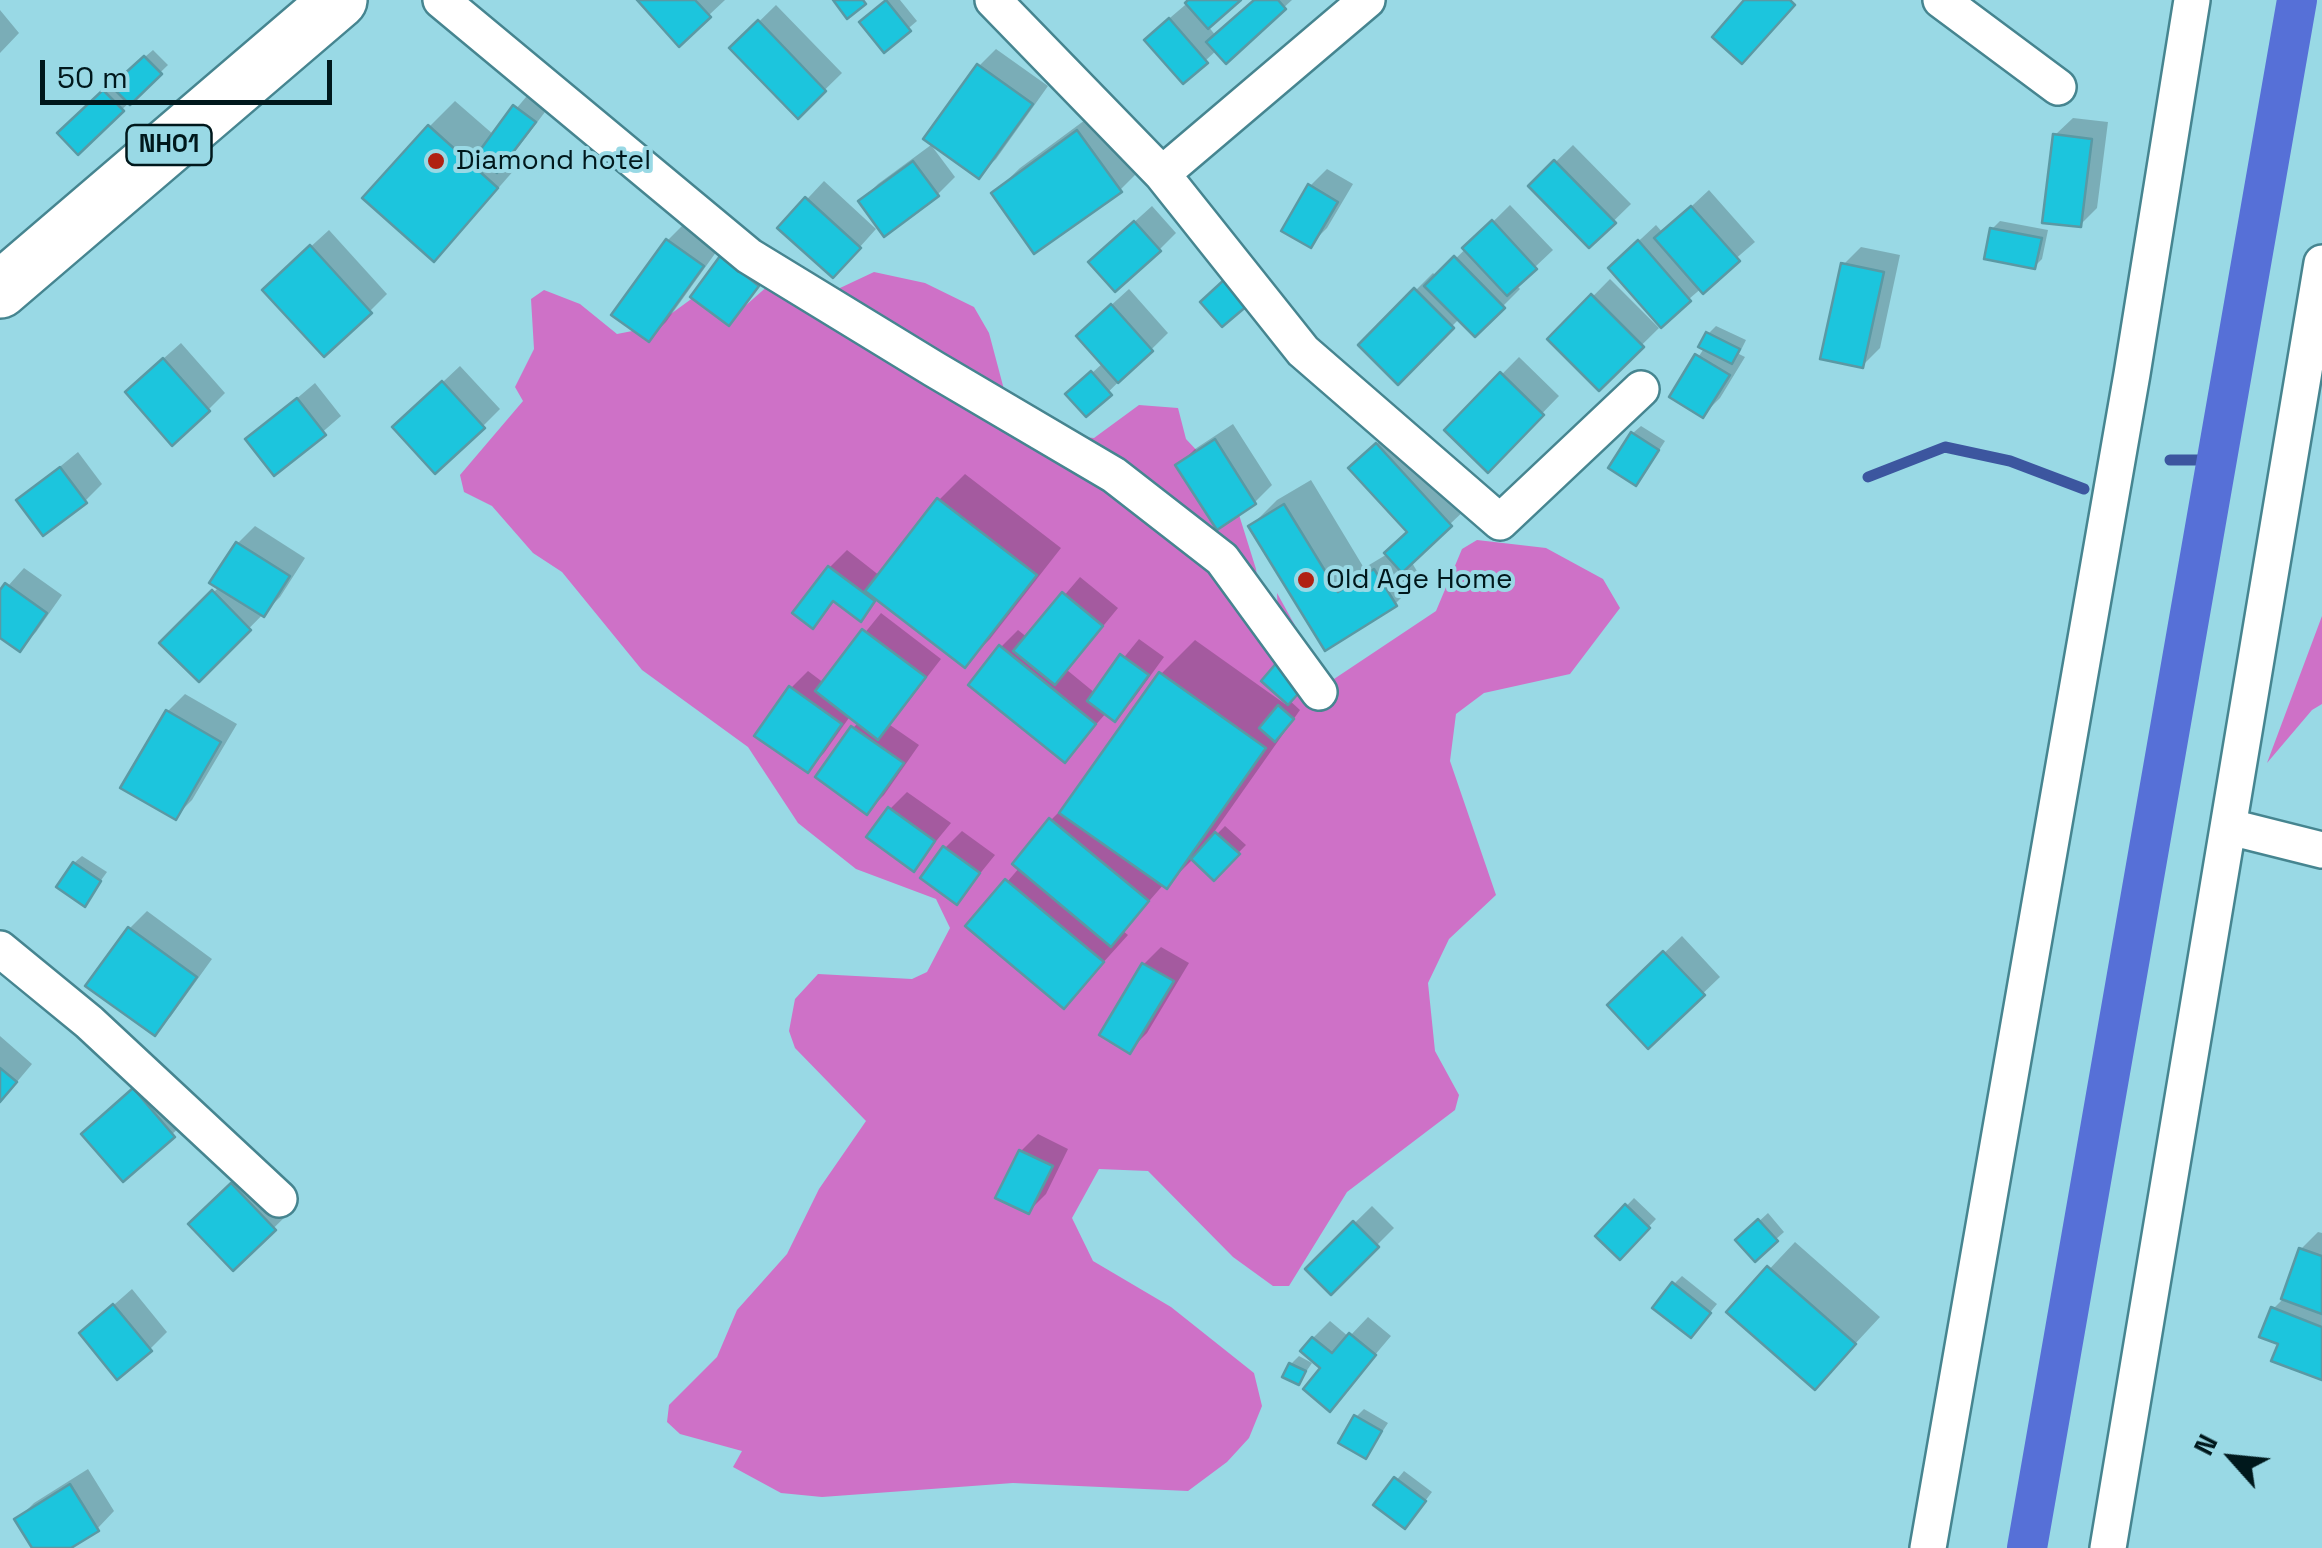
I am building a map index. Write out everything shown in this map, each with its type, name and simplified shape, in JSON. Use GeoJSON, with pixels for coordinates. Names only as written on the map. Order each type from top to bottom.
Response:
{"type":"FeatureCollection","features":[{"type":"Feature","properties":{"kind":"highway","name":"NH01"},"geometry":{"type":"LineString","coordinates":[[0,290],[338,0]]}},
{"type":"Feature","properties":{"kind":"street"},"geometry":{"type":"LineString","coordinates":[[441,0],[749,256],[1114,475],[1222,559],[1319,692]]}},
{"type":"Feature","properties":{"kind":"street"},"geometry":{"type":"LineString","coordinates":[[993,0],[1162,174],[1304,351],[1500,522],[1641,389]]}},
{"type":"Feature","properties":{"kind":"street"},"geometry":{"type":"LineString","coordinates":[[1162,174],[1368,0]]}},
{"type":"Feature","properties":{"kind":"street"},"geometry":{"type":"LineString","coordinates":[[1941,0],[2058,87]]}},
{"type":"Feature","properties":{"kind":"street"},"geometry":{"type":"LineString","coordinates":[[1928,1548],[2128,394],[2192,0]]}},
{"type":"Feature","properties":{"kind":"street"},"geometry":{"type":"LineString","coordinates":[[2108,1548],[2322,263]]}},
{"type":"Feature","properties":{"kind":"street"},"geometry":{"type":"LineString","coordinates":[[2230,827],[2322,850]]}},
{"type":"Feature","properties":{"kind":"street"},"geometry":{"type":"LineString","coordinates":[[0,949],[89,1022],[279,1200]]}},
{"type":"Feature","properties":{"kind":"shaded area"},"geometry":{"type":"Polygon","coordinates":[[[786,270],[823,296],[874,272],[925,283],[974,307],[989,333],[1006,397],[1062,435],[1094,438],[1139,405],[1178,408],[1186,439],[1230,486],[1256,569],[1262,617],[1278,616],[1277,593],[1308,649],[1334,679],[1436,611],[1462,549],[1477,540],[1546,548],[1603,579],[1620,608],[1570,674],[1484,693],[1456,714],[1450,761],[1496,895],[1449,939],[1428,983],[1435,1051],[1459,1095],[1455,1110],[1347,1192],[1289,1286],[1273,1286],[1233,1257],[1148,1171],[1099,1169],[1072,1218],[1093,1261],[1171,1307],[1254,1373],[1262,1406],[1249,1438],[1227,1462],[1188,1491],[1013,1483],[822,1497],[781,1493],[733,1467],[742,1451],[680,1434],[667,1422],[669,1405],[717,1357],[737,1310],[787,1254],[819,1189],[866,1121],[795,1048],[789,1031],[795,999],[818,974],[912,979],[927,972],[950,928],[936,899],[856,869],[798,823],[748,747],[642,670],[562,572],[533,553],[492,506],[464,492],[460,475],[523,401],[515,387],[534,349],[531,299],[544,290],[580,304],[617,334],[653,327],[694,297],[737,313],[786,270]]]}},
{"type":"Feature","properties":{"kind":"shaded area"},"geometry":{"type":"Polygon","coordinates":[[[2322,616],[2322,704],[2312,710],[2267,763],[2322,616]]]}},
{"type":"Feature","properties":{"kind":"building"},"geometry":{"type":"Polygon","coordinates":[[[637,0],[695,0],[711,17],[679,47],[637,0]]]}},
{"type":"Feature","properties":{"kind":"building"},"geometry":{"type":"Polygon","coordinates":[[[833,0],[863,0],[866,4],[847,19],[833,0]]]}},
{"type":"Feature","properties":{"kind":"building"},"geometry":{"type":"Polygon","coordinates":[[[886,0],[911,31],[884,53],[859,22],[886,0]]]}},
{"type":"Feature","properties":{"kind":"building"},"geometry":{"type":"Polygon","coordinates":[[[1241,0],[1208,29],[1185,3],[1241,0]]]}},
{"type":"Feature","properties":{"kind":"building"},"geometry":{"type":"Polygon","coordinates":[[[1254,0],[1278,0],[1286,9],[1226,64],[1206,42],[1254,0]]]}},
{"type":"Feature","properties":{"kind":"building"},"geometry":{"type":"Polygon","coordinates":[[[1744,0],[1790,0],[1795,5],[1742,64],[1712,37],[1744,0]]]}},
{"type":"Feature","properties":{"kind":"building"},"geometry":{"type":"Polygon","coordinates":[[[1169,18],[1208,63],[1183,84],[1144,40],[1169,18]]]}},
{"type":"Feature","properties":{"kind":"building"},"geometry":{"type":"Polygon","coordinates":[[[758,20],[826,91],[798,119],[729,48],[758,20]]]}},
{"type":"Feature","properties":{"kind":"building"},"geometry":{"type":"Polygon","coordinates":[[[144,56],[162,74],[130,105],[111,86],[144,56]]]}},
{"type":"Feature","properties":{"kind":"building"},"geometry":{"type":"Polygon","coordinates":[[[977,64],[1033,104],[979,179],[923,139],[977,64]]]}},
{"type":"Feature","properties":{"kind":"building"},"geometry":{"type":"Polygon","coordinates":[[[103,90],[124,111],[78,155],[57,133],[103,90]]]}},
{"type":"Feature","properties":{"kind":"building"},"geometry":{"type":"Polygon","coordinates":[[[513,105],[536,122],[497,173],[475,157],[513,105]]]}},
{"type":"Feature","properties":{"kind":"building"},"geometry":{"type":"Polygon","coordinates":[[[428,125],[498,188],[434,262],[362,198],[428,125]]]}},
{"type":"Feature","properties":{"kind":"building"},"geometry":{"type":"Polygon","coordinates":[[[1077,130],[1122,192],[1034,254],[991,193],[1077,130]]]}},
{"type":"Feature","properties":{"kind":"building"},"geometry":{"type":"Polygon","coordinates":[[[2053,134],[2092,139],[2081,227],[2042,223],[2053,134]]]}},
{"type":"Feature","properties":{"kind":"building"},"geometry":{"type":"Polygon","coordinates":[[[1554,160],[1616,223],[1589,248],[1528,186],[1554,160]]]}},
{"type":"Feature","properties":{"kind":"building"},"geometry":{"type":"Polygon","coordinates":[[[913,161],[939,196],[884,237],[858,201],[913,161]]]}},
{"type":"Feature","properties":{"kind":"building"},"geometry":{"type":"Polygon","coordinates":[[[1308,184],[1338,202],[1311,248],[1281,231],[1308,184]]]}},
{"type":"Feature","properties":{"kind":"building"},"geometry":{"type":"Polygon","coordinates":[[[805,197],[861,248],[833,278],[777,228],[805,197]]]}},
{"type":"Feature","properties":{"kind":"building"},"geometry":{"type":"Polygon","coordinates":[[[1691,206],[1740,261],[1703,294],[1654,238],[1691,206]]]}},
{"type":"Feature","properties":{"kind":"building"},"geometry":{"type":"Polygon","coordinates":[[[1492,220],[1537,269],[1507,296],[1462,248],[1492,220]]]}},
{"type":"Feature","properties":{"kind":"building"},"geometry":{"type":"Polygon","coordinates":[[[1134,221],[1161,251],[1115,292],[1088,262],[1134,221]]]}},
{"type":"Feature","properties":{"kind":"building"},"geometry":{"type":"Polygon","coordinates":[[[1990,228],[2042,238],[2035,269],[1984,259],[1990,228]]]}},
{"type":"Feature","properties":{"kind":"building"},"geometry":{"type":"Polygon","coordinates":[[[666,239],[704,266],[649,342],[611,315],[666,239]]]}},
{"type":"Feature","properties":{"kind":"building"},"geometry":{"type":"Polygon","coordinates":[[[1638,240],[1691,301],[1661,328],[1608,268],[1638,240]]]}},
{"type":"Feature","properties":{"kind":"building"},"geometry":{"type":"Polygon","coordinates":[[[310,245],[372,313],[324,357],[262,290],[310,245]]]}},
{"type":"Feature","properties":{"kind":"building"},"geometry":{"type":"Polygon","coordinates":[[[720,256],[759,286],[729,326],[690,297],[720,256]]]}},
{"type":"Feature","properties":{"kind":"building"},"geometry":{"type":"Polygon","coordinates":[[[1454,256],[1505,308],[1475,337],[1424,286],[1454,256]]]}},
{"type":"Feature","properties":{"kind":"building"},"geometry":{"type":"Polygon","coordinates":[[[1841,263],[1884,272],[1863,368],[1820,359],[1841,263]]]}},
{"type":"Feature","properties":{"kind":"building"},"geometry":{"type":"Polygon","coordinates":[[[1225,279],[1248,305],[1222,327],[1200,302],[1225,279]]]}},
{"type":"Feature","properties":{"kind":"building"},"geometry":{"type":"Polygon","coordinates":[[[1414,288],[1454,328],[1398,385],[1358,345],[1414,288]]]}},
{"type":"Feature","properties":{"kind":"building"},"geometry":{"type":"Polygon","coordinates":[[[1591,294],[1644,347],[1599,391],[1547,339],[1591,294]]]}},
{"type":"Feature","properties":{"kind":"building"},"geometry":{"type":"Polygon","coordinates":[[[1111,304],[1153,351],[1118,383],[1076,336],[1111,304]]]}},
{"type":"Feature","properties":{"kind":"building"},"geometry":{"type":"Polygon","coordinates":[[[1706,332],[1740,349],[1732,364],[1698,347],[1706,332]]]}},
{"type":"Feature","properties":{"kind":"building"},"geometry":{"type":"Polygon","coordinates":[[[1695,354],[1730,375],[1703,418],[1669,397],[1695,354]]]}},
{"type":"Feature","properties":{"kind":"building"},"geometry":{"type":"Polygon","coordinates":[[[163,358],[210,411],[172,446],[125,392],[163,358]]]}},
{"type":"Feature","properties":{"kind":"building"},"geometry":{"type":"Polygon","coordinates":[[[1091,371],[1112,395],[1086,417],[1065,394],[1091,371]]]}},
{"type":"Feature","properties":{"kind":"building"},"geometry":{"type":"Polygon","coordinates":[[[1500,372],[1544,415],[1488,473],[1444,430],[1500,372]]]}},
{"type":"Feature","properties":{"kind":"building"},"geometry":{"type":"Polygon","coordinates":[[[442,381],[485,428],[435,474],[392,427],[442,381]]]}},
{"type":"Feature","properties":{"kind":"building"},"geometry":{"type":"Polygon","coordinates":[[[297,398],[326,435],[274,476],[245,439],[297,398]]]}},
{"type":"Feature","properties":{"kind":"building"},"geometry":{"type":"Polygon","coordinates":[[[1631,432],[1659,450],[1636,486],[1608,468],[1631,432]]]}},
{"type":"Feature","properties":{"kind":"building"},"geometry":{"type":"Polygon","coordinates":[[[1215,439],[1256,504],[1217,530],[1175,465],[1215,439]]]}},
{"type":"Feature","properties":{"kind":"building","name":"Old Age Home"},"geometry":{"type":"Polygon","coordinates":[[[1376,443],[1452,526],[1402,573],[1384,553],[1407,532],[1348,468],[1376,443]]]}},
{"type":"Feature","properties":{"kind":"building"},"geometry":{"type":"Polygon","coordinates":[[[60,467],[87,503],[43,536],[16,500],[60,467]]]}},
{"type":"Feature","properties":{"kind":"building"},"geometry":{"type":"Polygon","coordinates":[[[937,498],[1037,575],[965,668],[865,591],[937,498]]]}},
{"type":"Feature","properties":{"kind":"building","name":"Old Age Home"},"geometry":{"type":"Polygon","coordinates":[[[1284,504],[1338,592],[1374,569],[1397,606],[1325,651],[1248,526],[1284,504]]]}},
{"type":"Feature","properties":{"kind":"building"},"geometry":{"type":"Polygon","coordinates":[[[236,542],[290,576],[264,617],[209,583],[236,542]]]}},
{"type":"Feature","properties":{"kind":"building"},"geometry":{"type":"Polygon","coordinates":[[[828,566],[875,601],[861,622],[833,601],[813,629],[792,613],[828,566]]]}},
{"type":"Feature","properties":{"kind":"building"},"geometry":{"type":"Polygon","coordinates":[[[5,583],[47,613],[20,652],[0,638],[0,590],[5,583]]]}},
{"type":"Feature","properties":{"kind":"building"},"geometry":{"type":"Polygon","coordinates":[[[212,590],[251,630],[199,682],[159,643],[212,590]]]}},
{"type":"Feature","properties":{"kind":"building"},"geometry":{"type":"Polygon","coordinates":[[[1062,592],[1103,626],[1055,685],[1013,651],[1062,592]]]}},
{"type":"Feature","properties":{"kind":"building"},"geometry":{"type":"Polygon","coordinates":[[[862,629],[926,677],[878,740],[815,691],[862,629]]]}},
{"type":"Feature","properties":{"kind":"building"},"geometry":{"type":"Polygon","coordinates":[[[999,645],[1096,724],[1065,763],[968,685],[999,645]]]}},
{"type":"Feature","properties":{"kind":"building"},"geometry":{"type":"Polygon","coordinates":[[[1120,654],[1149,675],[1115,722],[1087,701],[1120,654]]]}},
{"type":"Feature","properties":{"kind":"building"},"geometry":{"type":"Polygon","coordinates":[[[1279,660],[1307,684],[1288,705],[1261,681],[1279,660]]]}},
{"type":"Feature","properties":{"kind":"building"},"geometry":{"type":"Polygon","coordinates":[[[1159,672],[1266,748],[1167,889],[1059,813],[1159,672]]]}},
{"type":"Feature","properties":{"kind":"building"},"geometry":{"type":"Polygon","coordinates":[[[789,686],[842,724],[808,773],[754,736],[789,686]]]}},
{"type":"Feature","properties":{"kind":"building"},"geometry":{"type":"Polygon","coordinates":[[[1278,705],[1294,719],[1275,742],[1259,728],[1278,705]]]}},
{"type":"Feature","properties":{"kind":"building"},"geometry":{"type":"Polygon","coordinates":[[[166,710],[221,742],[176,820],[120,788],[166,710]]]}},
{"type":"Feature","properties":{"kind":"building"},"geometry":{"type":"Polygon","coordinates":[[[851,726],[904,763],[867,815],[815,777],[851,726]]]}},
{"type":"Feature","properties":{"kind":"building"},"geometry":{"type":"Polygon","coordinates":[[[888,807],[935,841],[914,872],[866,837],[888,807]]]}},
{"type":"Feature","properties":{"kind":"building"},"geometry":{"type":"Polygon","coordinates":[[[1049,818],[1149,901],[1111,947],[1012,864],[1049,818]]]}},
{"type":"Feature","properties":{"kind":"building"},"geometry":{"type":"Polygon","coordinates":[[[1215,832],[1240,854],[1214,881],[1191,859],[1215,832]]]}},
{"type":"Feature","properties":{"kind":"building"},"geometry":{"type":"Polygon","coordinates":[[[943,846],[980,873],[957,905],[920,878],[943,846]]]}},
{"type":"Feature","properties":{"kind":"building"},"geometry":{"type":"Polygon","coordinates":[[[73,862],[101,881],[85,907],[56,887],[73,862]]]}},
{"type":"Feature","properties":{"kind":"building"},"geometry":{"type":"Polygon","coordinates":[[[1005,879],[1104,962],[1064,1009],[965,926],[1005,879]]]}},
{"type":"Feature","properties":{"kind":"building"},"geometry":{"type":"Polygon","coordinates":[[[128,927],[197,977],[155,1036],[85,986],[128,927]]]}},
{"type":"Feature","properties":{"kind":"building"},"geometry":{"type":"Polygon","coordinates":[[[1663,951],[1705,995],[1648,1049],[1607,1005],[1663,951]]]}},
{"type":"Feature","properties":{"kind":"building"},"geometry":{"type":"Polygon","coordinates":[[[1142,963],[1174,981],[1130,1054],[1099,1035],[1142,963]]]}},
{"type":"Feature","properties":{"kind":"building"},"geometry":{"type":"Polygon","coordinates":[[[0,1068],[17,1082],[0,1102],[0,1068]]]}},
{"type":"Feature","properties":{"kind":"building"},"geometry":{"type":"Polygon","coordinates":[[[133,1088],[175,1137],[123,1182],[81,1134],[133,1088]]]}},
{"type":"Feature","properties":{"kind":"building"},"geometry":{"type":"Polygon","coordinates":[[[1019,1150],[1053,1166],[1029,1214],[995,1198],[1019,1150]]]}},
{"type":"Feature","properties":{"kind":"building"},"geometry":{"type":"Polygon","coordinates":[[[231,1183],[276,1230],[233,1271],[188,1224],[231,1183]]]}},
{"type":"Feature","properties":{"kind":"building"},"geometry":{"type":"Polygon","coordinates":[[[1625,1204],[1650,1228],[1620,1260],[1595,1236],[1625,1204]]]}},
{"type":"Feature","properties":{"kind":"building"},"geometry":{"type":"Polygon","coordinates":[[[1758,1219],[1778,1241],[1755,1262],[1735,1240],[1758,1219]]]}},
{"type":"Feature","properties":{"kind":"building"},"geometry":{"type":"Polygon","coordinates":[[[1353,1221],[1379,1247],[1331,1295],[1305,1269],[1353,1221]]]}},
{"type":"Feature","properties":{"kind":"building"},"geometry":{"type":"Polygon","coordinates":[[[2299,1248],[2322,1256],[2322,1314],[2281,1299],[2299,1248]]]}},
{"type":"Feature","properties":{"kind":"building"},"geometry":{"type":"Polygon","coordinates":[[[1767,1266],[1856,1344],[1815,1390],[1726,1312],[1767,1266]]]}},
{"type":"Feature","properties":{"kind":"building"},"geometry":{"type":"Polygon","coordinates":[[[1672,1282],[1711,1313],[1691,1338],[1652,1308],[1672,1282]]]}},
{"type":"Feature","properties":{"kind":"building"},"geometry":{"type":"Polygon","coordinates":[[[113,1304],[152,1351],[117,1380],[79,1333],[113,1304]]]}},
{"type":"Feature","properties":{"kind":"building"},"geometry":{"type":"Polygon","coordinates":[[[2271,1307],[2322,1327],[2322,1380],[2271,1361],[2278,1344],[2259,1337],[2271,1307]]]}},
{"type":"Feature","properties":{"kind":"building"},"geometry":{"type":"Polygon","coordinates":[[[1349,1333],[1376,1355],[1330,1412],[1303,1389],[1320,1368],[1300,1351],[1312,1337],[1332,1353],[1349,1333]]]}},
{"type":"Feature","properties":{"kind":"building"},"geometry":{"type":"Polygon","coordinates":[[[1289,1363],[1306,1371],[1299,1385],[1282,1377],[1289,1363]]]}},
{"type":"Feature","properties":{"kind":"building"},"geometry":{"type":"Polygon","coordinates":[[[1354,1415],[1382,1431],[1366,1459],[1338,1443],[1354,1415]]]}},
{"type":"Feature","properties":{"kind":"building"},"geometry":{"type":"Polygon","coordinates":[[[1394,1477],[1426,1501],[1405,1529],[1373,1505],[1394,1477]]]}},
{"type":"Feature","properties":{"kind":"building"},"geometry":{"type":"Polygon","coordinates":[[[70,1484],[99,1531],[71,1548],[32,1548],[14,1519],[70,1484]]]}},
{"type":"Feature","properties":{"kind":"waterway"},"geometry":{"type":"LineString","coordinates":[[2027,1548],[2297,0]]}},
{"type":"Feature","properties":{"kind":"waterway"},"geometry":{"type":"LineString","coordinates":[[1868,477],[1945,447],[2010,461],[2084,489]]}},
{"type":"Feature","properties":{"kind":"waterway"},"geometry":{"type":"LineString","coordinates":[[2170,460],[2217,460]]}},
{"type":"Feature","properties":{"kind":"place","name":"Diamond hotel"},"geometry":{"type":"Point","coordinates":[436,161]}},
{"type":"Feature","properties":{"kind":"place","name":"Old Age Home"},"geometry":{"type":"Point","coordinates":[1306,580]}}]}
